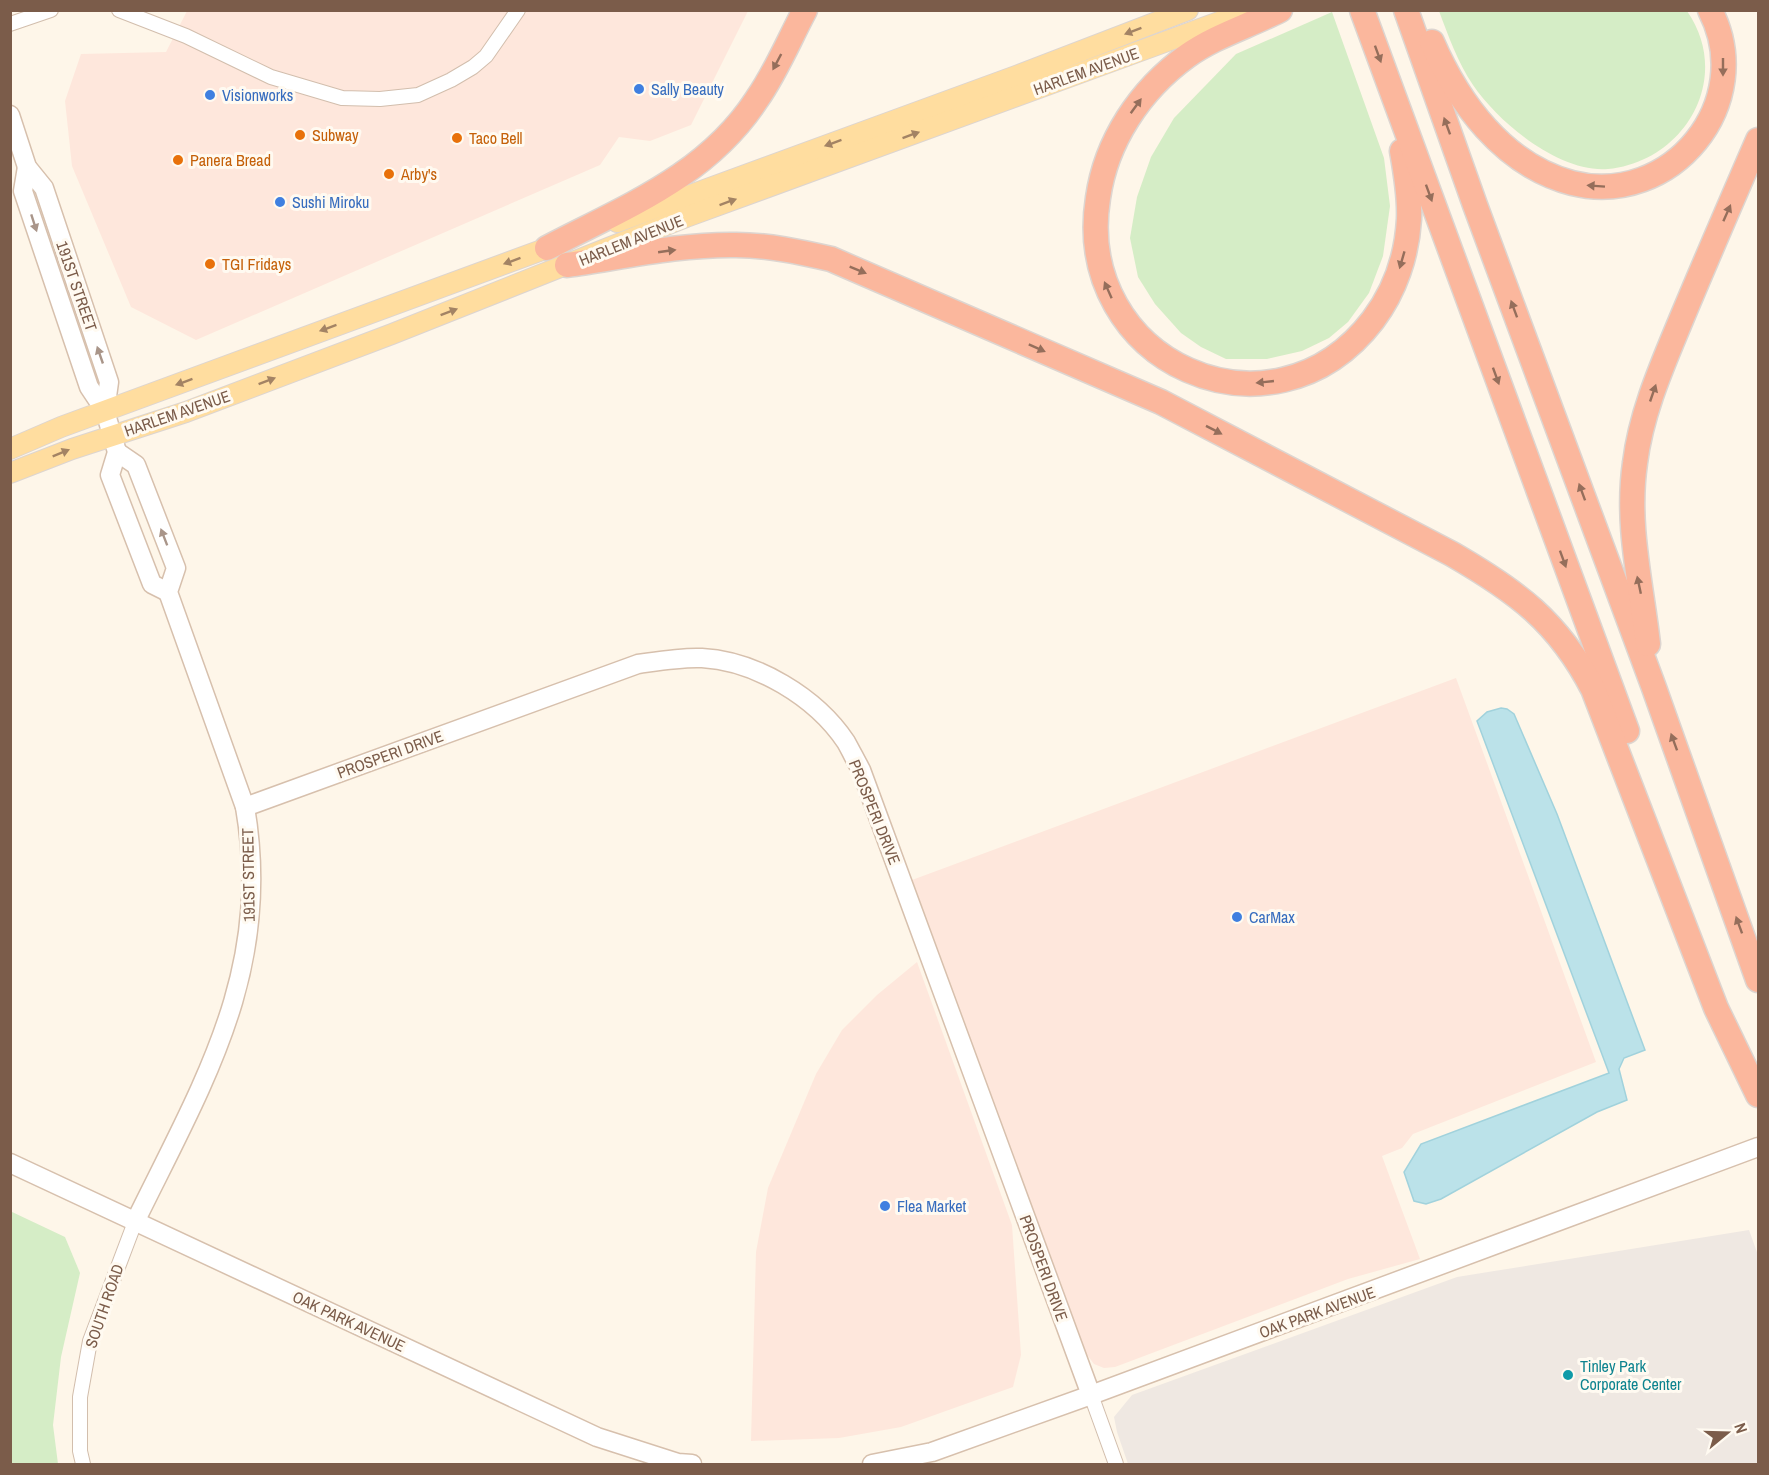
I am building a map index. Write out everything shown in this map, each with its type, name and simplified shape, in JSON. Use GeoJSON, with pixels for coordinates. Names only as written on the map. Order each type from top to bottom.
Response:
{"type":"FeatureCollection","features":[{"type":"Feature","properties":{"kind":"highway"},"geometry":{"type":"LineString","coordinates":[[547,248],[668,184],[707,157],[724,141],[758,99],[805,10]]}},
{"type":"Feature","properties":{"kind":"highway"},"geometry":{"type":"LineString","coordinates":[[1280,10],[1205,44],[1159,79],[1139,101],[1125,123],[1105,167],[1095,223],[1095,241],[1101,272],[1107,290],[1126,323],[1159,354],[1197,374],[1220,381],[1268,382],[1312,369],[1336,356],[1358,337],[1388,297],[1400,266],[1407,233],[1408,187],[1394,98]]}},
{"type":"Feature","properties":{"kind":"highway"},"geometry":{"type":"LineString","coordinates":[[1362,10],[1758,1088]]}},
{"type":"Feature","properties":{"kind":"highway"},"geometry":{"type":"LineString","coordinates":[[1406,10],[1479,216],[1653,685],[1758,980]]}},
{"type":"Feature","properties":{"kind":"highway"},"geometry":{"type":"LineString","coordinates":[[1418,10],[1452,84],[1468,110],[1498,140],[1532,165],[1559,178],[1577,184],[1605,186],[1628,184],[1661,171],[1683,155],[1708,125],[1721,91],[1724,67],[1719,34],[1710,10]]}},
{"type":"Feature","properties":{"kind":"highway"},"geometry":{"type":"LineString","coordinates":[[1653,685],[1633,545],[1632,492],[1635,462],[1654,388],[1758,140]]}},
{"type":"Feature","properties":{"kind":"highway"},"geometry":{"type":"LineString","coordinates":[[567,265],[701,246],[736,245],[796,251],[831,259],[1161,402],[1498,580],[1544,619],[1574,656],[1593,689],[1716,1008],[1758,1095]]}},
{"type":"Feature","properties":{"kind":"main road","name":"HARLEM AVENUE"},"geometry":{"type":"LineString","coordinates":[[10,449],[61,427],[1016,76],[1188,10]]}},
{"type":"Feature","properties":{"kind":"main road","name":"HARLEM AVENUE"},"geometry":{"type":"LineString","coordinates":[[10,473],[115,443],[186,412],[686,217],[1252,10]]}},
{"type":"Feature","properties":{"kind":"street"},"geometry":{"type":"LineString","coordinates":[[10,24],[51,10]]}},
{"type":"Feature","properties":{"kind":"street"},"geometry":{"type":"LineString","coordinates":[[119,10],[186,36],[271,77],[342,98],[381,99],[418,95],[473,67],[486,56],[518,10]]}},
{"type":"Feature","properties":{"kind":"street","name":"191ST STREET"},"geometry":{"type":"LineString","coordinates":[[10,115],[27,167],[23,191],[89,387],[105,411],[115,443],[110,475],[152,584],[168,592],[245,807],[250,835],[252,905],[238,988],[210,1071],[135,1221]]}},
{"type":"Feature","properties":{"kind":"street"},"geometry":{"type":"LineString","coordinates":[[115,443],[136,465],[176,568],[168,592]]}},
{"type":"Feature","properties":{"kind":"street","name":"PROSPERI DRIVE"},"geometry":{"type":"LineString","coordinates":[[245,807],[638,664],[671,659],[715,660],[737,665],[770,678],[798,694],[823,716],[845,741],[861,770],[1091,1395]]}},
{"type":"Feature","properties":{"kind":"street","name":"OAK PARK AVENUE"},"geometry":{"type":"LineString","coordinates":[[872,1464],[935,1458],[1091,1395],[1758,1147]]}},
{"type":"Feature","properties":{"kind":"street","name":"OAK PARK AVENUE"},"geometry":{"type":"LineString","coordinates":[[10,1163],[597,1437],[678,1463],[693,1464]]}},
{"type":"Feature","properties":{"kind":"street","name":"SOUTH ROAD"},"geometry":{"type":"LineString","coordinates":[[82,1464],[80,1397],[90,1341],[135,1221]]}},
{"type":"Feature","properties":{"kind":"street"},"geometry":{"type":"LineString","coordinates":[[1091,1395],[1116,1464]]}},
{"type":"Feature","properties":{"kind":"shaded area"},"geometry":{"type":"Polygon","coordinates":[[[187,11],[748,11],[691,125],[650,141],[619,137],[600,165],[196,340],[131,307],[72,166],[65,101],[81,54],[166,52],[187,11]]]}},
{"type":"Feature","properties":{"kind":"shaded area"},"geometry":{"type":"Polygon","coordinates":[[[1456,678],[1596,1062],[1413,1134],[1402,1148],[1382,1156],[1420,1259],[1348,1279],[1115,1367],[1104,1368],[1094,1364],[1085,1352],[912,880],[1456,678]]]}},
{"type":"Feature","properties":{"kind":"shaded area","name":"Flea Market"},"geometry":{"type":"Polygon","coordinates":[[[917,962],[1012,1225],[1021,1355],[1013,1387],[901,1427],[839,1438],[751,1441],[756,1252],[768,1188],[816,1074],[842,1030],[877,995],[917,962]]]}},
{"type":"Feature","properties":{"kind":"shaded area"},"geometry":{"type":"Polygon","coordinates":[[[1749,1230],[1758,1255],[1758,1464],[1128,1464],[1114,1417],[1132,1395],[1457,1277],[1749,1230]]]}},
{"type":"Feature","properties":{"kind":"green space"},"geometry":{"type":"Polygon","coordinates":[[[1439,11],[1687,11],[1700,36],[1705,62],[1703,88],[1694,112],[1679,133],[1660,150],[1636,163],[1608,169],[1589,168],[1570,163],[1532,143],[1498,115],[1484,100],[1463,68],[1439,11]]]}},
{"type":"Feature","properties":{"kind":"green space"},"geometry":{"type":"Polygon","coordinates":[[[1332,12],[1384,158],[1390,206],[1383,256],[1369,293],[1348,322],[1329,338],[1302,351],[1267,359],[1226,359],[1201,347],[1181,333],[1155,304],[1138,277],[1130,238],[1137,197],[1151,157],[1174,118],[1236,54],[1332,12]]]}},
{"type":"Feature","properties":{"kind":"green space"},"geometry":{"type":"Polygon","coordinates":[[[10,1211],[65,1237],[80,1273],[61,1357],[53,1425],[58,1464],[11,1464],[10,1211]]]}},
{"type":"Feature","properties":{"kind":"water"},"geometry":{"type":"Polygon","coordinates":[[[1501,708],[1514,714],[1557,814],[1645,1050],[1624,1058],[1619,1069],[1627,1100],[1597,1112],[1441,1199],[1426,1204],[1414,1201],[1404,1172],[1421,1144],[1609,1073],[1477,721],[1487,712],[1501,708]]]}},
{"type":"Feature","properties":{"kind":"place","name":"Sally Beauty"},"geometry":{"type":"Point","coordinates":[639,89]}},
{"type":"Feature","properties":{"kind":"place","name":"Visionworks"},"geometry":{"type":"Point","coordinates":[210,95]}},
{"type":"Feature","properties":{"kind":"place","name":"Subway"},"geometry":{"type":"Point","coordinates":[300,135]}},
{"type":"Feature","properties":{"kind":"place","name":"Taco Bell"},"geometry":{"type":"Point","coordinates":[457,138]}},
{"type":"Feature","properties":{"kind":"place","name":"Panera Bread"},"geometry":{"type":"Point","coordinates":[178,160]}},
{"type":"Feature","properties":{"kind":"place","name":"Arby's"},"geometry":{"type":"Point","coordinates":[389,174]}},
{"type":"Feature","properties":{"kind":"place","name":"Sushi Miroku"},"geometry":{"type":"Point","coordinates":[280,202]}},
{"type":"Feature","properties":{"kind":"place","name":"TGI Fridays"},"geometry":{"type":"Point","coordinates":[210,264]}},
{"type":"Feature","properties":{"kind":"place","name":"CarMax"},"geometry":{"type":"Point","coordinates":[1237,917]}},
{"type":"Feature","properties":{"kind":"place","name":"Flea Market"},"geometry":{"type":"Point","coordinates":[885,1206]}},
{"type":"Feature","properties":{"kind":"place","name":"Tinley Park Corporate Center"},"geometry":{"type":"Point","coordinates":[1568,1375]}}]}
